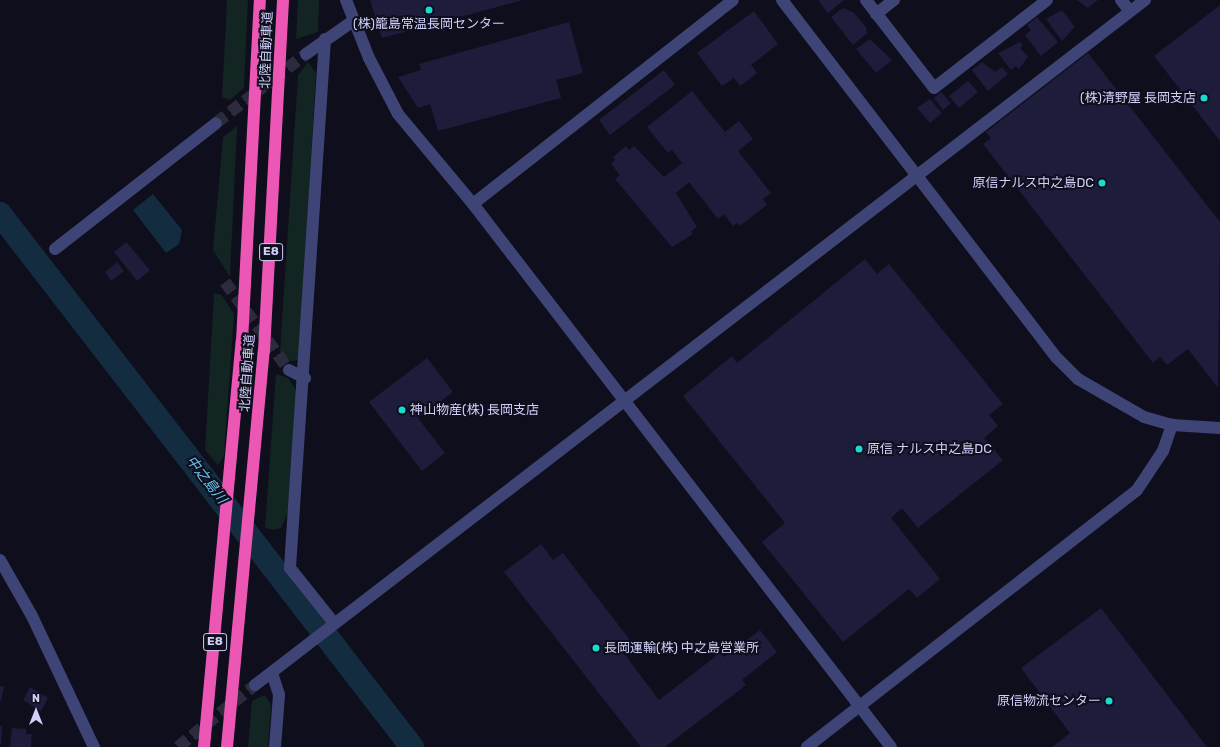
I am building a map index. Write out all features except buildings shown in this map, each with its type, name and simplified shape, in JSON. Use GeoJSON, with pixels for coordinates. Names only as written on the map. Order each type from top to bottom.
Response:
{"type":"FeatureCollection","features":[{"type":"Feature","properties":{"kind":"highway","name":"北陸自動車道"},"geometry":{"type":"LineString","coordinates":[[226,538],[231,480],[260,0]]}},
{"type":"Feature","properties":{"kind":"highway","name":"北陸自動車道"},"geometry":{"type":"LineString","coordinates":[[228,747],[252,504],[272,235],[283,0]]}},
{"type":"Feature","properties":{"kind":"highway"},"geometry":{"type":"LineString","coordinates":[[196,747],[214,598],[226,538]]}},
{"type":"Feature","properties":{"kind":"highway","name":"E8"},"geometry":{"type":"LineString","coordinates":[[204,747],[226,538]]}},
{"type":"Feature","properties":{"kind":"street"},"geometry":{"type":"LineString","coordinates":[[346,0],[353,21],[398,114],[473,204],[891,747]]}},
{"type":"Feature","properties":{"kind":"street"},"geometry":{"type":"LineString","coordinates":[[473,204],[733,0]]}},
{"type":"Feature","properties":{"kind":"street"},"geometry":{"type":"LineString","coordinates":[[782,0],[1062,364],[1078,379],[1119,406],[1172,425],[1220,428]]}},
{"type":"Feature","properties":{"kind":"street"},"geometry":{"type":"LineString","coordinates":[[866,0],[934,88],[1047,0]]}},
{"type":"Feature","properties":{"kind":"street"},"geometry":{"type":"LineString","coordinates":[[876,14],[894,0]]}},
{"type":"Feature","properties":{"kind":"street"},"geometry":{"type":"LineString","coordinates":[[1121,0],[1130,11]]}},
{"type":"Feature","properties":{"kind":"street"},"geometry":{"type":"LineString","coordinates":[[255,685],[334,623],[625,402],[917,174],[1145,0]]}},
{"type":"Feature","properties":{"kind":"street"},"geometry":{"type":"LineString","coordinates":[[306,54],[325,39],[353,21]]}},
{"type":"Feature","properties":{"kind":"street"},"geometry":{"type":"LineString","coordinates":[[325,39],[305,378],[290,568],[334,623]]}},
{"type":"Feature","properties":{"kind":"street"},"geometry":{"type":"LineString","coordinates":[[55,249],[216,124]]}},
{"type":"Feature","properties":{"kind":"street"},"geometry":{"type":"LineString","coordinates":[[289,370],[305,378]]}},
{"type":"Feature","properties":{"kind":"street"},"geometry":{"type":"LineString","coordinates":[[807,747],[1137,490],[1163,452],[1172,425]]}},
{"type":"Feature","properties":{"kind":"street"},"geometry":{"type":"LineString","coordinates":[[0,560],[32,616],[94,747]]}},
{"type":"Feature","properties":{"kind":"street"},"geometry":{"type":"LineString","coordinates":[[272,673],[279,695],[275,747]]}},
{"type":"Feature","properties":{"kind":"green space"},"geometry":{"type":"Polygon","coordinates":[[[227,0],[248,0],[244,88],[230,100],[222,97],[227,0]]]}},
{"type":"Feature","properties":{"kind":"green space"},"geometry":{"type":"Polygon","coordinates":[[[298,0],[319,0],[318,32],[296,39],[298,0]]]}},
{"type":"Feature","properties":{"kind":"green space"},"geometry":{"type":"Polygon","coordinates":[[[308,62],[316,73],[299,360],[291,361],[280,352],[298,75],[308,62]]]}},
{"type":"Feature","properties":{"kind":"green space"},"geometry":{"type":"Polygon","coordinates":[[[237,126],[230,277],[213,250],[223,137],[237,126]]]}},
{"type":"Feature","properties":{"kind":"green space"},"geometry":{"type":"Polygon","coordinates":[[[214,293],[222,295],[234,314],[224,456],[218,465],[205,450],[214,293]]]}},
{"type":"Feature","properties":{"kind":"green space"},"geometry":{"type":"Polygon","coordinates":[[[276,374],[288,378],[296,390],[288,513],[281,528],[274,530],[265,528],[276,374]]]}},
{"type":"Feature","properties":{"kind":"green space"},"geometry":{"type":"Polygon","coordinates":[[[265,695],[271,705],[268,747],[248,747],[252,701],[265,695]]]}},
{"type":"Feature","properties":{"kind":"water"},"geometry":{"type":"Polygon","coordinates":[[[153,194],[182,230],[179,244],[166,253],[133,210],[153,194]]]}},
{"type":"Feature","properties":{"kind":"waterway","name":"中之島川"},"geometry":{"type":"LineString","coordinates":[[0,214],[412,747]]}},
{"type":"Feature","properties":{"kind":"tunnel"},"geometry":{"type":"LineString","coordinates":[[216,123],[306,54]]}},
{"type":"Feature","properties":{"kind":"tunnel"},"geometry":{"type":"LineString","coordinates":[[225,282],[289,370]]}},
{"type":"Feature","properties":{"kind":"tunnel"},"geometry":{"type":"LineString","coordinates":[[178,747],[255,685]]}},
{"type":"Feature","properties":{"kind":"place","name":"(株)籠島常温長岡センター"},"geometry":{"type":"Point","coordinates":[429,10]}},
{"type":"Feature","properties":{"kind":"place","name":"(株)清野屋 長岡支店"},"geometry":{"type":"Point","coordinates":[1204,98]}},
{"type":"Feature","properties":{"kind":"place","name":"原信ナルス中之島DC"},"geometry":{"type":"Point","coordinates":[1102,183]}},
{"type":"Feature","properties":{"kind":"place","name":"神山物産(株) 長岡支店"},"geometry":{"type":"Point","coordinates":[402,410]}},
{"type":"Feature","properties":{"kind":"place","name":"原信 ナルス中之島DC"},"geometry":{"type":"Point","coordinates":[859,449]}},
{"type":"Feature","properties":{"kind":"place","name":"長岡運輸(株) 中之島営業所"},"geometry":{"type":"Point","coordinates":[596,648]}},
{"type":"Feature","properties":{"kind":"place","name":"原信物流センター"},"geometry":{"type":"Point","coordinates":[1109,701]}}]}
